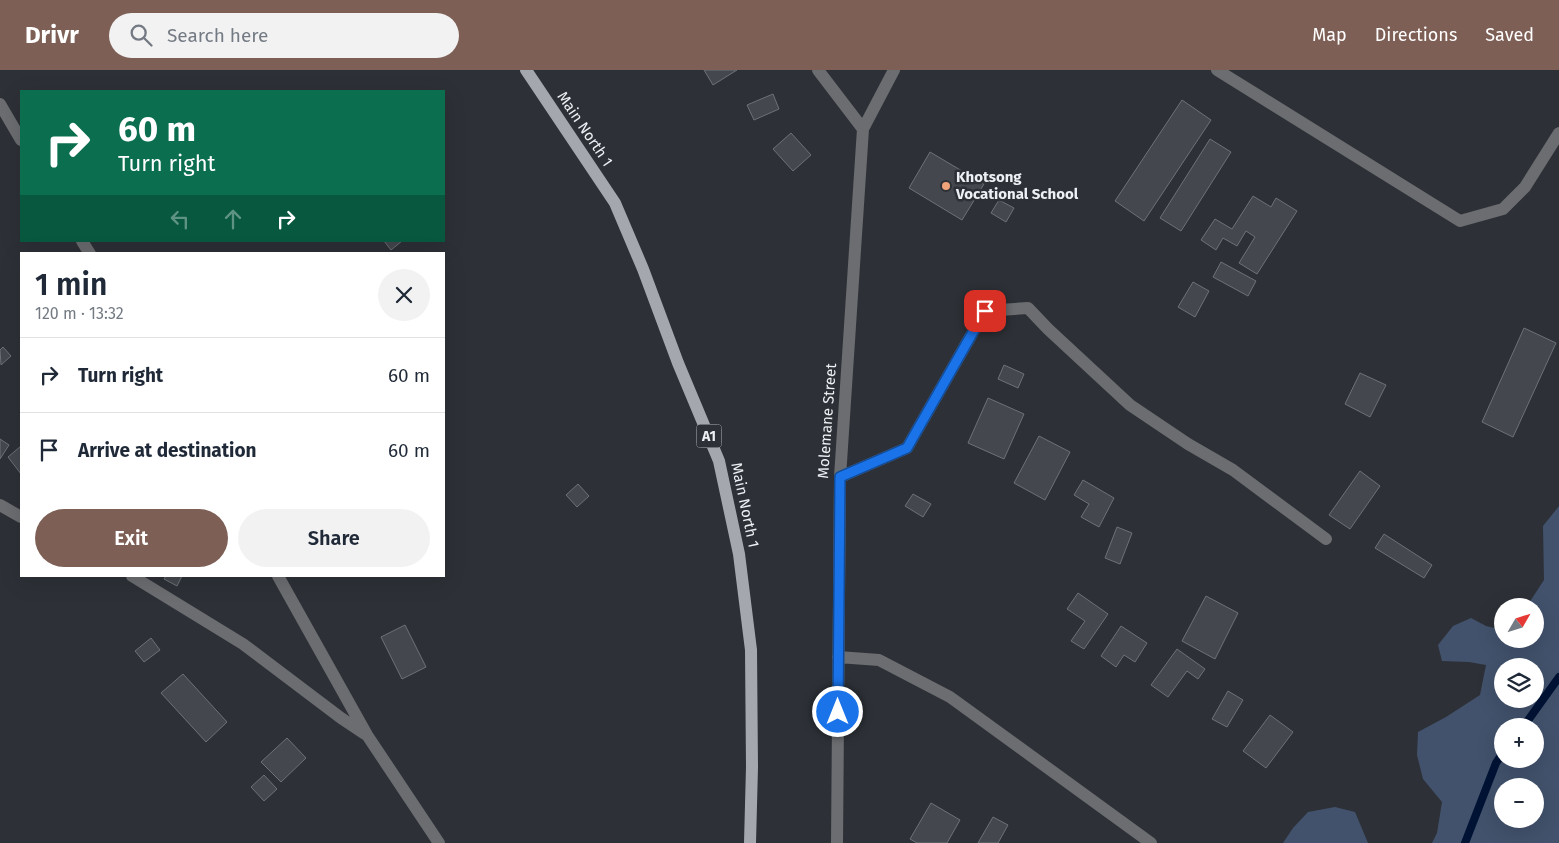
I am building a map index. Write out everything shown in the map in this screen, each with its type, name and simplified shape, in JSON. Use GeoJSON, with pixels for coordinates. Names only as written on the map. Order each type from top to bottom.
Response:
{"type":"FeatureCollection","features":[{"type":"Feature","properties":{"kind":"main road","name":"Main North 1"},"geometry":{"type":"LineString","coordinates":[[526,70],[615,203],[719,461],[739,554],[751,650],[752,766],[750,843]]}},
{"type":"Feature","properties":{"kind":"street"},"geometry":{"type":"LineString","coordinates":[[818,70],[864,129]]}},
{"type":"Feature","properties":{"kind":"street","name":"Molemane Street"},"geometry":{"type":"LineString","coordinates":[[837,843],[840,477],[864,129],[894,70]]}},
{"type":"Feature","properties":{"kind":"street"},"geometry":{"type":"LineString","coordinates":[[1217,70],[1460,221],[1503,209],[1525,187],[1559,133]]}},
{"type":"Feature","properties":{"kind":"street"},"geometry":{"type":"LineString","coordinates":[[0,104],[20,138]]}},
{"type":"Feature","properties":{"kind":"street"},"geometry":{"type":"LineString","coordinates":[[840,477],[907,448],[985,311],[1028,308],[1130,405],[1188,444],[1233,470],[1326,538]]}},
{"type":"Feature","properties":{"kind":"street"},"geometry":{"type":"LineString","coordinates":[[0,505],[20,515]]}},
{"type":"Feature","properties":{"kind":"street"},"geometry":{"type":"LineString","coordinates":[[134,577],[244,644],[340,718],[367,735]]}},
{"type":"Feature","properties":{"kind":"street"},"geometry":{"type":"LineString","coordinates":[[279,577],[367,735],[439,843]]}},
{"type":"Feature","properties":{"kind":"street"},"geometry":{"type":"LineString","coordinates":[[838,657],[879,660],[950,697],[1151,843]]}},
{"type":"Feature","properties":{"kind":"shaded area"},"geometry":{"type":"Polygon","coordinates":[[[1559,506],[1559,843],[1432,843],[1437,833],[1442,802],[1423,779],[1417,755],[1418,732],[1480,695],[1486,665],[1442,661],[1438,645],[1453,626],[1471,618],[1494,628],[1494,648],[1544,648],[1544,598],[1532,598],[1544,580],[1543,526],[1559,506]]]}},
{"type":"Feature","properties":{"kind":"shaded area"},"geometry":{"type":"Polygon","coordinates":[[[1335,807],[1355,812],[1368,843],[1283,843],[1293,828],[1308,812],[1335,807]]]}},
{"type":"Feature","properties":{"kind":"building"},"geometry":{"type":"Polygon","coordinates":[[[704,70],[737,70],[713,85],[704,70]]]}},
{"type":"Feature","properties":{"kind":"building"},"geometry":{"type":"Polygon","coordinates":[[[773,94],[779,109],[754,120],[747,105],[773,94]]]}},
{"type":"Feature","properties":{"kind":"building"},"geometry":{"type":"Polygon","coordinates":[[[1182,100],[1211,120],[1144,221],[1115,201],[1182,100]]]}},
{"type":"Feature","properties":{"kind":"building"},"geometry":{"type":"Polygon","coordinates":[[[791,133],[811,155],[793,171],[773,149],[791,133]]]}},
{"type":"Feature","properties":{"kind":"building"},"geometry":{"type":"Polygon","coordinates":[[[1210,139],[1231,152],[1181,231],[1160,218],[1210,139]]]}},
{"type":"Feature","properties":{"kind":"building","name":"Khotsong Vocational School"},"geometry":{"type":"Polygon","coordinates":[[[930,152],[984,184],[962,220],[909,188],[930,152]]]}},
{"type":"Feature","properties":{"kind":"building"},"geometry":{"type":"Polygon","coordinates":[[[1253,196],[1271,207],[1276,198],[1297,211],[1257,274],[1239,263],[1255,237],[1246,231],[1237,246],[1223,238],[1216,250],[1201,240],[1215,219],[1232,229],[1253,196]]]}},
{"type":"Feature","properties":{"kind":"building"},"geometry":{"type":"Polygon","coordinates":[[[999,200],[1014,208],[1006,222],[991,213],[999,200]]]}},
{"type":"Feature","properties":{"kind":"building"},"geometry":{"type":"Polygon","coordinates":[[[385,242],[401,242],[391,250],[385,242]]]}},
{"type":"Feature","properties":{"kind":"building"},"geometry":{"type":"Polygon","coordinates":[[[1221,262],[1256,281],[1248,296],[1213,277],[1221,262]]]}},
{"type":"Feature","properties":{"kind":"building"},"geometry":{"type":"Polygon","coordinates":[[[1193,282],[1209,291],[1195,317],[1178,307],[1193,282]]]}},
{"type":"Feature","properties":{"kind":"building"},"geometry":{"type":"Polygon","coordinates":[[[1524,328],[1556,343],[1513,437],[1482,422],[1524,328]]]}},
{"type":"Feature","properties":{"kind":"building"},"geometry":{"type":"Polygon","coordinates":[[[3,347],[11,356],[1,365],[0,350],[3,347]]]}},
{"type":"Feature","properties":{"kind":"building"},"geometry":{"type":"Polygon","coordinates":[[[1004,365],[1024,374],[1018,388],[998,379],[1004,365]]]}},
{"type":"Feature","properties":{"kind":"building"},"geometry":{"type":"Polygon","coordinates":[[[1360,373],[1386,385],[1370,417],[1345,404],[1360,373]]]}},
{"type":"Feature","properties":{"kind":"building"},"geometry":{"type":"Polygon","coordinates":[[[988,398],[1024,414],[1004,459],[968,443],[988,398]]]}},
{"type":"Feature","properties":{"kind":"building"},"geometry":{"type":"Polygon","coordinates":[[[1039,436],[1070,452],[1045,500],[1014,483],[1039,436]]]}},
{"type":"Feature","properties":{"kind":"building"},"geometry":{"type":"Polygon","coordinates":[[[0,439],[9,445],[0,459],[0,439]]]}},
{"type":"Feature","properties":{"kind":"building"},"geometry":{"type":"Polygon","coordinates":[[[20,447],[20,473],[8,457],[20,447]]]}},
{"type":"Feature","properties":{"kind":"building"},"geometry":{"type":"Polygon","coordinates":[[[1360,471],[1380,486],[1350,529],[1329,515],[1360,471]]]}},
{"type":"Feature","properties":{"kind":"building"},"geometry":{"type":"Polygon","coordinates":[[[1083,480],[1114,498],[1099,527],[1081,517],[1089,504],[1074,495],[1083,480]]]}},
{"type":"Feature","properties":{"kind":"building"},"geometry":{"type":"Polygon","coordinates":[[[578,484],[589,496],[577,507],[566,495],[578,484]]]}},
{"type":"Feature","properties":{"kind":"building"},"geometry":{"type":"Polygon","coordinates":[[[913,494],[931,504],[923,517],[905,506],[913,494]]]}},
{"type":"Feature","properties":{"kind":"building"},"geometry":{"type":"Polygon","coordinates":[[[1117,527],[1132,533],[1120,564],[1105,558],[1117,527]]]}},
{"type":"Feature","properties":{"kind":"building"},"geometry":{"type":"Polygon","coordinates":[[[1384,534],[1432,565],[1424,578],[1375,548],[1384,534]]]}},
{"type":"Feature","properties":{"kind":"building"},"geometry":{"type":"Polygon","coordinates":[[[165,577],[182,577],[177,586],[164,579],[165,577]]]}},
{"type":"Feature","properties":{"kind":"building"},"geometry":{"type":"Polygon","coordinates":[[[1078,593],[1108,614],[1084,649],[1071,641],[1085,621],[1067,609],[1078,593]]]}},
{"type":"Feature","properties":{"kind":"building"},"geometry":{"type":"Polygon","coordinates":[[[1206,596],[1238,613],[1215,659],[1182,641],[1206,596]]]}},
{"type":"Feature","properties":{"kind":"building"},"geometry":{"type":"Polygon","coordinates":[[[405,625],[426,667],[402,679],[381,637],[405,625]]]}},
{"type":"Feature","properties":{"kind":"building"},"geometry":{"type":"Polygon","coordinates":[[[1121,626],[1147,643],[1135,662],[1124,655],[1116,667],[1101,656],[1121,626]]]}},
{"type":"Feature","properties":{"kind":"building"},"geometry":{"type":"Polygon","coordinates":[[[151,638],[160,650],[144,662],[135,651],[151,638]]]}},
{"type":"Feature","properties":{"kind":"building"},"geometry":{"type":"Polygon","coordinates":[[[1177,649],[1205,669],[1198,679],[1187,671],[1168,697],[1151,685],[1177,649]]]}},
{"type":"Feature","properties":{"kind":"building"},"geometry":{"type":"Polygon","coordinates":[[[183,674],[227,722],[206,742],[161,693],[183,674]]]}},
{"type":"Feature","properties":{"kind":"building"},"geometry":{"type":"Polygon","coordinates":[[[1228,691],[1243,700],[1227,727],[1212,719],[1228,691]]]}},
{"type":"Feature","properties":{"kind":"building"},"geometry":{"type":"Polygon","coordinates":[[[1270,715],[1293,732],[1266,768],[1243,751],[1270,715]]]}},
{"type":"Feature","properties":{"kind":"building"},"geometry":{"type":"Polygon","coordinates":[[[287,738],[306,758],[281,782],[261,762],[287,738]]]}},
{"type":"Feature","properties":{"kind":"building"},"geometry":{"type":"Polygon","coordinates":[[[264,775],[277,789],[264,801],[251,787],[264,775]]]}},
{"type":"Feature","properties":{"kind":"building"},"geometry":{"type":"Polygon","coordinates":[[[931,803],[960,820],[947,843],[917,843],[910,839],[931,803]]]}},
{"type":"Feature","properties":{"kind":"building"},"geometry":{"type":"Polygon","coordinates":[[[993,817],[1008,825],[998,843],[978,843],[993,817]]]}},
{"type":"Feature","properties":{"kind":"waterway"},"geometry":{"type":"LineString","coordinates":[[1530,718],[1559,677]]}},
{"type":"Feature","properties":{"kind":"waterway"},"geometry":{"type":"LineString","coordinates":[[1465,843],[1494,768]]}},
{"type":"Feature","properties":{"kind":"place","name":"Khotsong Vocational School"},"geometry":{"type":"Point","coordinates":[946,186]}},
{"type":"Feature","properties":{"kind":"route"},"geometry":{"type":"LineString","coordinates":[[838,712],[840,477],[907,448],[985,311]]}}]}
